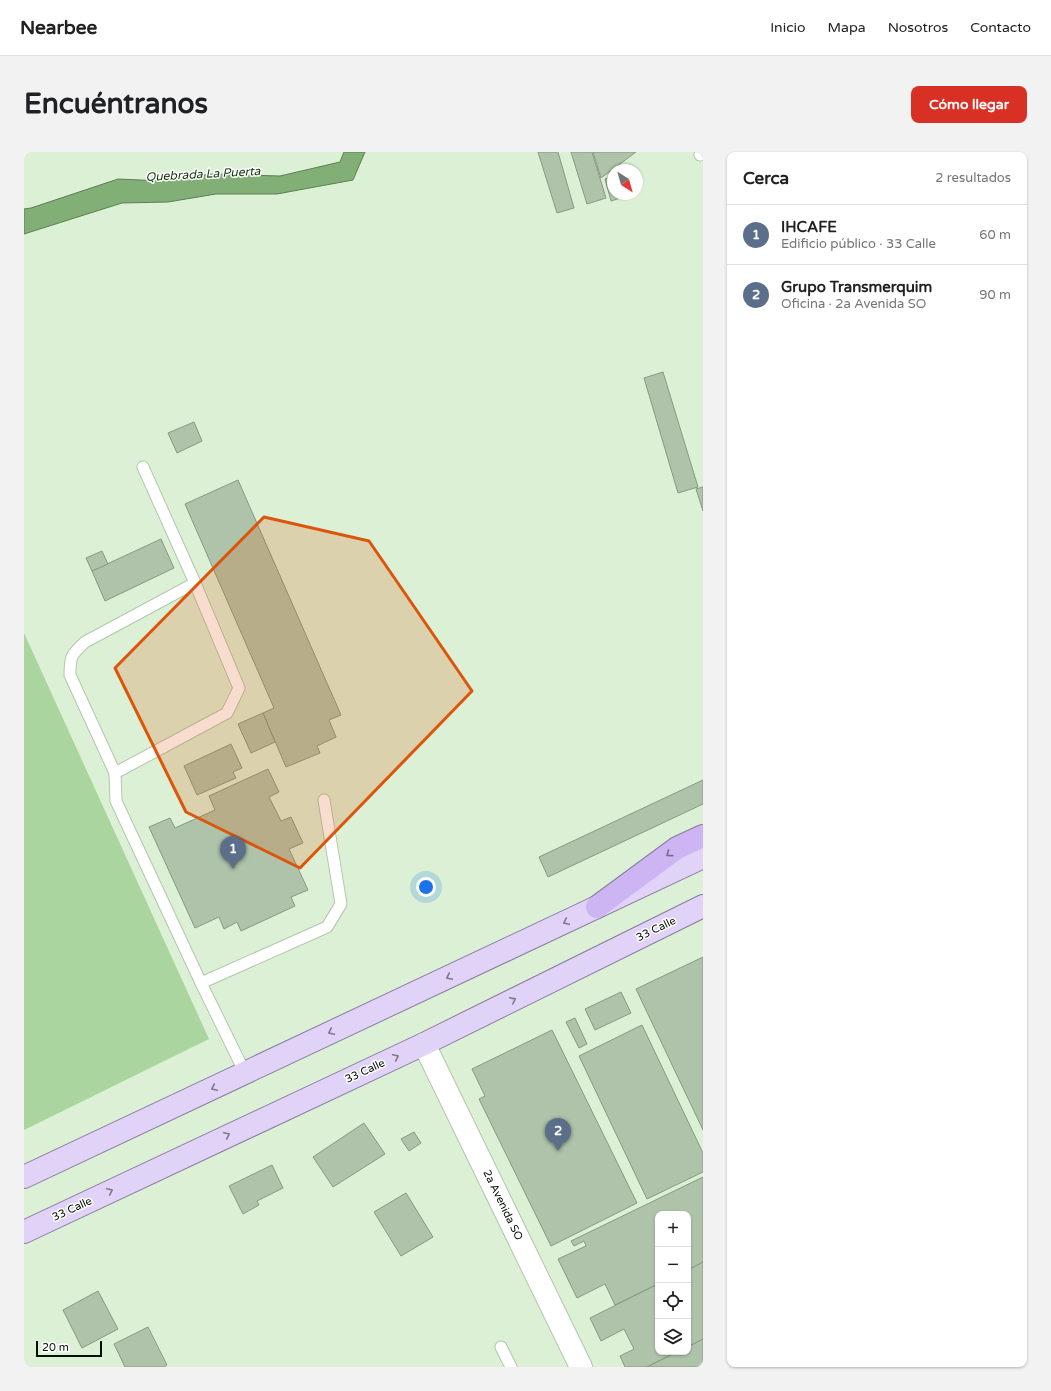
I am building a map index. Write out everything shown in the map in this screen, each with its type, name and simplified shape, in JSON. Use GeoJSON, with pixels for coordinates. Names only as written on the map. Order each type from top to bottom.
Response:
{"type":"FeatureCollection","features":[{"type":"Feature","properties":{"kind":"highway"},"geometry":{"type":"LineString","coordinates":[[597,907],[677,848],[703,836]]}},
{"type":"Feature","properties":{"kind":"main road"},"geometry":{"type":"LineString","coordinates":[[24,1177],[703,857]]}},
{"type":"Feature","properties":{"kind":"main road","name":"33 Calle"},"geometry":{"type":"LineString","coordinates":[[24,1232],[424,1044],[703,906]]}},
{"type":"Feature","properties":{"kind":"street","name":"2a Avenida SO"},"geometry":{"type":"LineString","coordinates":[[424,1044],[581,1367]]}},
{"type":"Feature","properties":{"kind":"lane"},"geometry":{"type":"LineString","coordinates":[[115,774],[227,713],[239,688],[195,583],[143,468]]}},
{"type":"Feature","properties":{"kind":"lane"},"geometry":{"type":"LineString","coordinates":[[195,583],[85,642],[70,660],[70,675],[115,774],[116,801],[200,983],[245,1073]]}},
{"type":"Feature","properties":{"kind":"lane"},"geometry":{"type":"LineString","coordinates":[[200,983],[327,927],[341,904],[324,800]]}},
{"type":"Feature","properties":{"kind":"lane"},"geometry":{"type":"LineString","coordinates":[[501,1347],[511,1367]]}},
{"type":"Feature","properties":{"kind":"highlighted area"},"geometry":{"type":"Polygon","coordinates":[[[264,517],[369,541],[472,691],[300,868],[186,812],[115,668],[264,517]]]}},
{"type":"Feature","properties":{"kind":"shaded area"},"geometry":{"type":"Polygon","coordinates":[[[344,152],[365,152],[353,180],[277,194],[216,194],[168,202],[122,203],[24,234],[24,209],[118,179],[163,181],[212,174],[280,176],[340,162],[344,152]]]}},
{"type":"Feature","properties":{"kind":"shaded area"},"geometry":{"type":"Polygon","coordinates":[[[24,633],[209,1039],[24,1130],[24,633]]]}},
{"type":"Feature","properties":{"kind":"building"},"geometry":{"type":"Polygon","coordinates":[[[538,152],[558,152],[574,208],[557,213],[538,152]]]}},
{"type":"Feature","properties":{"kind":"building"},"geometry":{"type":"Polygon","coordinates":[[[571,152],[592,152],[606,198],[587,204],[571,152]]]}},
{"type":"Feature","properties":{"kind":"building"},"geometry":{"type":"Polygon","coordinates":[[[593,152],[636,152],[620,164],[607,164],[607,174],[601,178],[593,152]]]}},
{"type":"Feature","properties":{"kind":"building"},"geometry":{"type":"Polygon","coordinates":[[[663,372],[698,487],[678,493],[644,378],[663,372]]]}},
{"type":"Feature","properties":{"kind":"building"},"geometry":{"type":"Polygon","coordinates":[[[194,422],[202,441],[177,453],[168,433],[194,422]]]}},
{"type":"Feature","properties":{"kind":"building"},"geometry":{"type":"Polygon","coordinates":[[[238,480],[341,715],[329,720],[336,737],[317,746],[320,753],[286,767],[263,713],[274,708],[185,504],[238,480]]]}},
{"type":"Feature","properties":{"kind":"building"},"geometry":{"type":"Polygon","coordinates":[[[703,487],[703,511],[696,489],[703,487]]]}},
{"type":"Feature","properties":{"kind":"building"},"geometry":{"type":"Polygon","coordinates":[[[161,539],[174,568],[105,601],[92,571],[161,539]]]}},
{"type":"Feature","properties":{"kind":"building"},"geometry":{"type":"Polygon","coordinates":[[[102,551],[108,564],[92,571],[86,558],[102,551]]]}},
{"type":"Feature","properties":{"kind":"building"},"geometry":{"type":"Polygon","coordinates":[[[263,713],[275,742],[251,753],[238,724],[263,713]]]}},
{"type":"Feature","properties":{"kind":"building"},"geometry":{"type":"Polygon","coordinates":[[[231,744],[242,768],[233,772],[236,778],[197,795],[184,766],[231,744]]]}},
{"type":"Feature","properties":{"kind":"building"},"geometry":{"type":"Polygon","coordinates":[[[268,769],[279,792],[269,797],[281,821],[291,817],[303,843],[289,849],[308,890],[291,897],[295,906],[241,931],[237,922],[224,929],[219,917],[195,928],[149,827],[170,818],[175,828],[215,810],[209,796],[268,769]]]}},
{"type":"Feature","properties":{"kind":"building"},"geometry":{"type":"Polygon","coordinates":[[[703,780],[703,804],[548,877],[539,857],[703,780]]]}},
{"type":"Feature","properties":{"kind":"building"},"geometry":{"type":"Polygon","coordinates":[[[703,957],[703,1130],[636,989],[703,957]]]}},
{"type":"Feature","properties":{"kind":"building"},"geometry":{"type":"Polygon","coordinates":[[[621,992],[631,1013],[595,1030],[585,1009],[621,992]]]}},
{"type":"Feature","properties":{"kind":"building"},"geometry":{"type":"Polygon","coordinates":[[[575,1018],[587,1044],[579,1048],[566,1022],[575,1018]]]}},
{"type":"Feature","properties":{"kind":"building"},"geometry":{"type":"Polygon","coordinates":[[[642,1025],[703,1153],[703,1172],[647,1199],[579,1056],[642,1025]]]}},
{"type":"Feature","properties":{"kind":"building"},"geometry":{"type":"Polygon","coordinates":[[[552,1030],[637,1203],[551,1246],[479,1099],[485,1096],[472,1069],[552,1030]]]}},
{"type":"Feature","properties":{"kind":"building"},"geometry":{"type":"Polygon","coordinates":[[[364,1123],[385,1154],[333,1187],[313,1157],[364,1123]]]}},
{"type":"Feature","properties":{"kind":"building"},"geometry":{"type":"Polygon","coordinates":[[[414,1132],[421,1143],[409,1151],[401,1139],[414,1132]]]}},
{"type":"Feature","properties":{"kind":"building"},"geometry":{"type":"Polygon","coordinates":[[[272,1165],[283,1188],[257,1201],[259,1205],[243,1214],[229,1186],[272,1165]]]}},
{"type":"Feature","properties":{"kind":"building"},"geometry":{"type":"Polygon","coordinates":[[[703,1177],[703,1262],[691,1268],[691,1211],[655,1211],[655,1285],[615,1305],[605,1284],[577,1298],[558,1259],[586,1246],[584,1241],[574,1246],[571,1241],[703,1177]]]}},
{"type":"Feature","properties":{"kind":"building"},"geometry":{"type":"Polygon","coordinates":[[[406,1193],[433,1237],[401,1256],[374,1212],[406,1193]]]}},
{"type":"Feature","properties":{"kind":"building"},"geometry":{"type":"Polygon","coordinates":[[[703,1262],[703,1339],[691,1345],[691,1283],[691,1268],[703,1262]]]}},
{"type":"Feature","properties":{"kind":"building"},"geometry":{"type":"Polygon","coordinates":[[[655,1286],[655,1355],[671,1355],[647,1367],[625,1367],[620,1356],[634,1349],[624,1329],[601,1341],[590,1318],[655,1286]]]}},
{"type":"Feature","properties":{"kind":"building"},"geometry":{"type":"Polygon","coordinates":[[[98,1291],[118,1329],[82,1348],[63,1310],[98,1291]]]}},
{"type":"Feature","properties":{"kind":"building"},"geometry":{"type":"Polygon","coordinates":[[[148,1327],[167,1365],[164,1367],[125,1367],[114,1344],[148,1327]]]}},
{"type":"Feature","properties":{"kind":"building"},"geometry":{"type":"Polygon","coordinates":[[[703,1339],[703,1367],[647,1367],[671,1355],[691,1355],[691,1345],[703,1339]]]}},
{"type":"Feature","properties":{"kind":"place","name":"IHCAFE"},"geometry":{"type":"Point","coordinates":[233,869]}},
{"type":"Feature","properties":{"kind":"place","name":"Grupo Transmerquim"},"geometry":{"type":"Point","coordinates":[558,1151]}},
{"type":"Feature","properties":{"kind":"water label","name":"Quebrada La Puerta"},"geometry":{"type":"Point","coordinates":[203,174]}}]}
